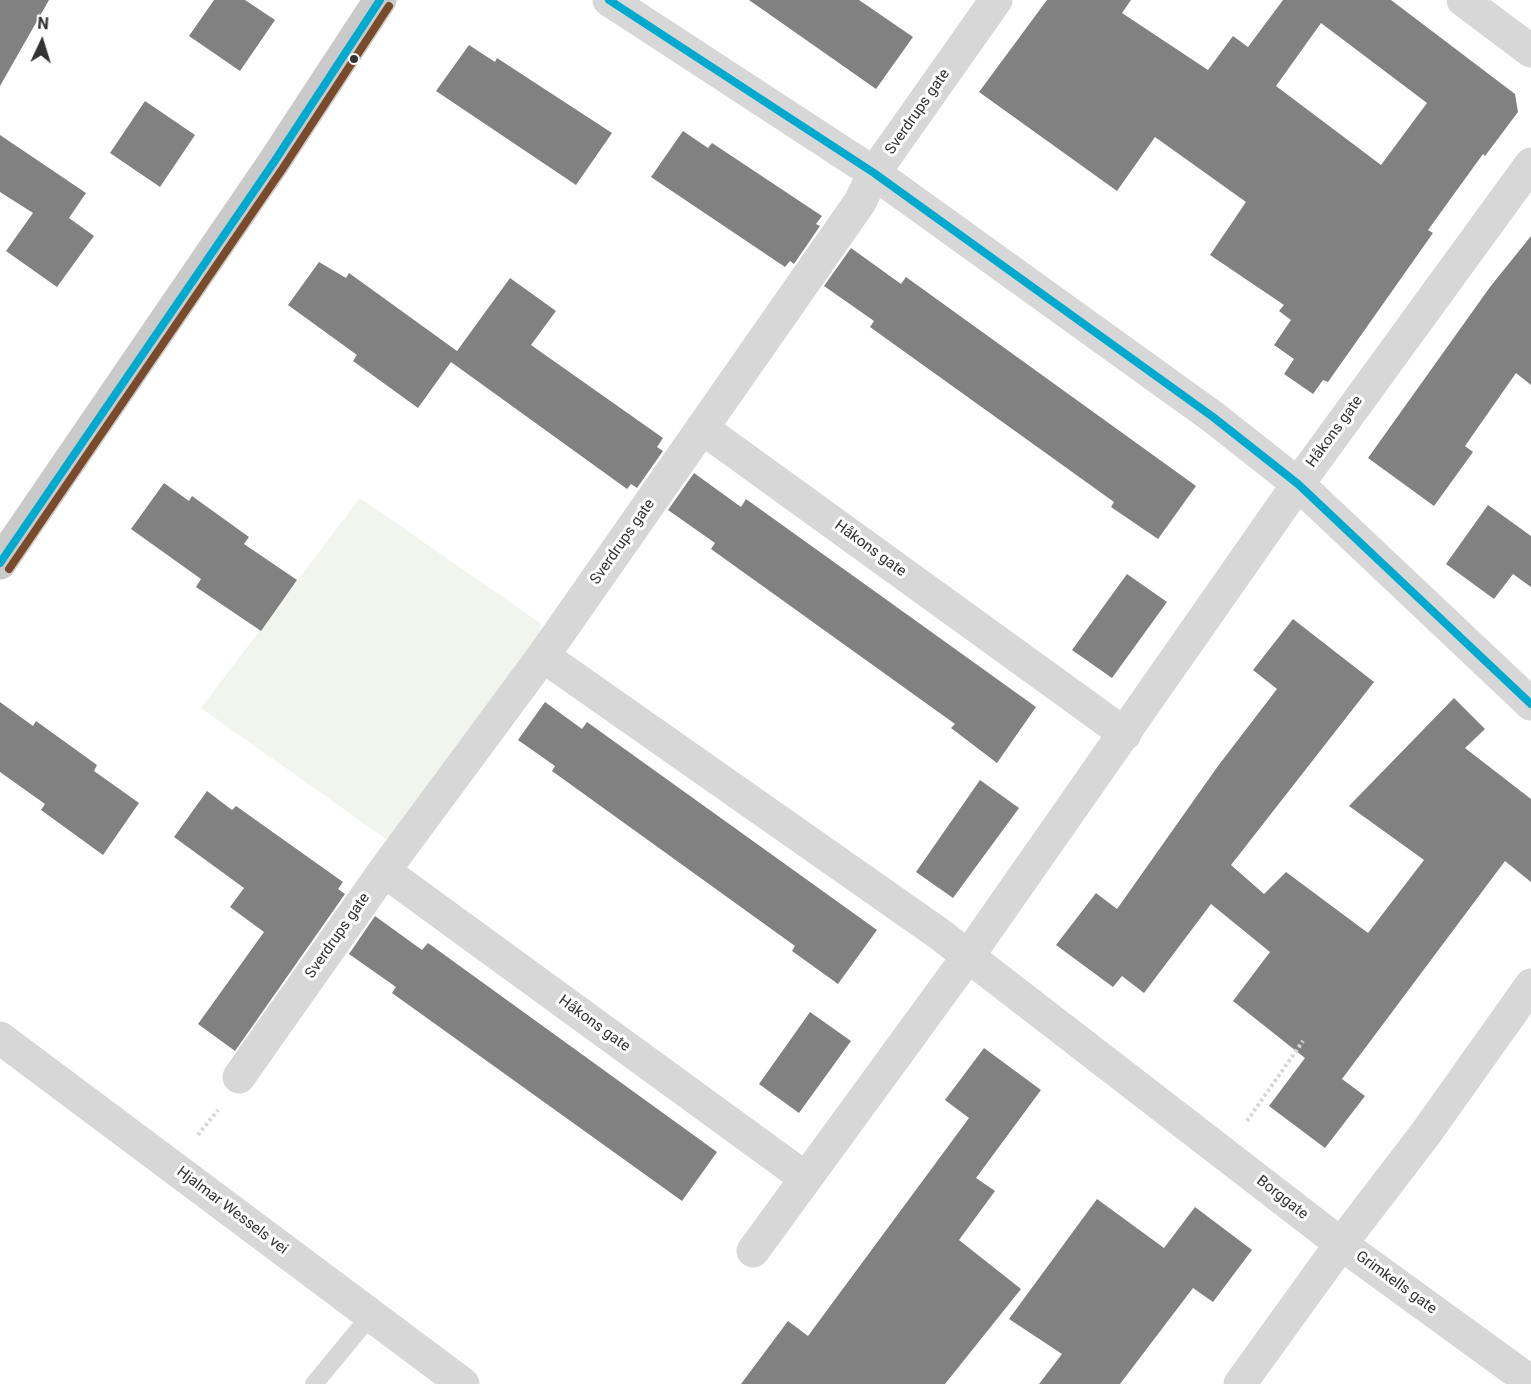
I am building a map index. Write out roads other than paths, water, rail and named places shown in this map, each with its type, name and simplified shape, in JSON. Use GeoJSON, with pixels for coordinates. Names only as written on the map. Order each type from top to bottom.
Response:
{"type":"FeatureCollection","features":[{"type":"Feature","properties":{"kind":"main road"},"geometry":{"type":"LineString","coordinates":[[0,563],[274,162],[380,0]]}},
{"type":"Feature","properties":{"kind":"street"},"geometry":{"type":"LineString","coordinates":[[609,0],[874,173],[1213,417],[1298,484],[1531,704]]}},
{"type":"Feature","properties":{"kind":"street","name":"Sverdrups gate"},"geometry":{"type":"LineString","coordinates":[[239,1077],[384,871],[543,656],[860,202],[874,173],[996,0]]}},
{"type":"Feature","properties":{"kind":"street"},"geometry":{"type":"LineString","coordinates":[[1463,0],[1531,51]]}},
{"type":"Feature","properties":{"kind":"street","name":"Håkons gate"},"geometry":{"type":"LineString","coordinates":[[753,1251],[804,1177],[969,955],[1298,484],[1531,164]]}},
{"type":"Feature","properties":{"kind":"street","name":"Håkons gate"},"geometry":{"type":"LineString","coordinates":[[702,428],[1125,734]]}},
{"type":"Feature","properties":{"kind":"street"},"geometry":{"type":"LineString","coordinates":[[543,656],[969,955]]}},
{"type":"Feature","properties":{"kind":"street","name":"Håkons gate"},"geometry":{"type":"LineString","coordinates":[[384,871],[804,1177]]}},
{"type":"Feature","properties":{"kind":"street","name":"Borggate"},"geometry":{"type":"LineString","coordinates":[[969,955],[1341,1244]]}},
{"type":"Feature","properties":{"kind":"street"},"geometry":{"type":"LineString","coordinates":[[1341,1244],[1426,1133],[1531,986]]}},
{"type":"Feature","properties":{"kind":"street","name":"Hjalmar Wessels vei"},"geometry":{"type":"LineString","coordinates":[[0,1038],[463,1384]]}},
{"type":"Feature","properties":{"kind":"street","name":"Grimkells gate"},"geometry":{"type":"LineString","coordinates":[[1240,1384],[1341,1244],[1531,1382]]}},
{"type":"Feature","properties":{"kind":"lane"},"geometry":{"type":"LineString","coordinates":[[314,1384],[371,1315]]}}]}
